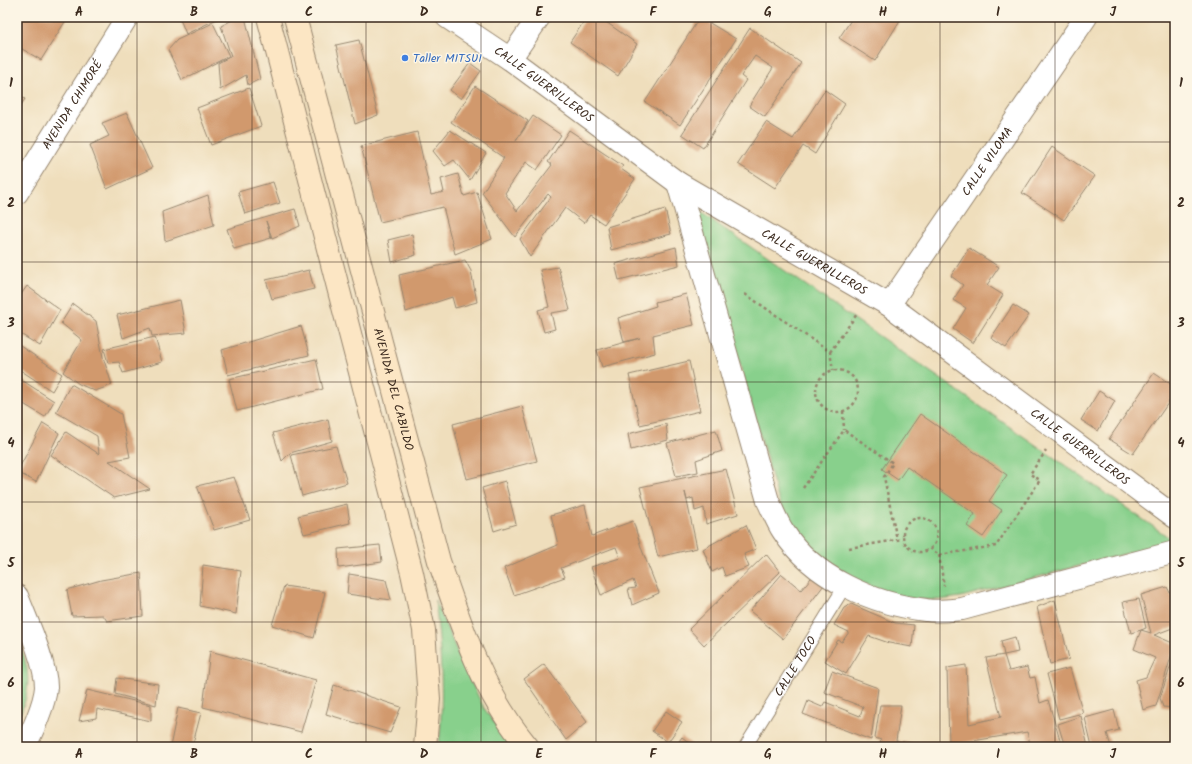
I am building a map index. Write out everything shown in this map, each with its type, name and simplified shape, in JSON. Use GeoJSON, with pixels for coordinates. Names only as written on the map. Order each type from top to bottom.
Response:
{"type":"FeatureCollection","features":[{"type":"Feature","properties":{"kind":"street","name":"AVENIDA CHIMORÉ"},"geometry":{"type":"LineString","coordinates":[[17,192],[127,17]]}},
{"type":"Feature","properties":{"kind":"street"},"geometry":{"type":"LineString","coordinates":[[268,17],[412,572],[424,630],[428,699],[425,747]]}},
{"type":"Feature","properties":{"kind":"street","name":"AVENIDA DEL CABILDO"},"geometry":{"type":"LineString","coordinates":[[295,17],[439,561],[462,628],[487,686],[528,747]]}},
{"type":"Feature","properties":{"kind":"street","name":"CALLE GUERRILLEROS"},"geometry":{"type":"LineString","coordinates":[[447,17],[510,58],[678,182],[889,305],[1175,517]]}},
{"type":"Feature","properties":{"kind":"street"},"geometry":{"type":"LineString","coordinates":[[510,58],[538,17]]}},
{"type":"Feature","properties":{"kind":"street","name":"CALLE VILOMA"},"geometry":{"type":"LineString","coordinates":[[889,305],[1086,17]]}},
{"type":"Feature","properties":{"kind":"street"},"geometry":{"type":"LineString","coordinates":[[678,182],[768,501],[783,532],[806,558],[845,586],[892,604],[928,611],[962,609],[1175,552]]}},
{"type":"Feature","properties":{"kind":"street"},"geometry":{"type":"LineString","coordinates":[[17,596],[40,658],[46,687],[34,730],[24,747]]}},
{"type":"Feature","properties":{"kind":"lane","name":"CALLE TOCO"},"geometry":{"type":"LineString","coordinates":[[745,747],[845,586]]}},
{"type":"Feature","properties":{"kind":"path"},"geometry":{"type":"LineString","coordinates":[[744,294],[830,352]]}},
{"type":"Feature","properties":{"kind":"path"},"geometry":{"type":"LineString","coordinates":[[833,370],[830,352],[862,308]]}},
{"type":"Feature","properties":{"kind":"path"},"geometry":{"type":"LineString","coordinates":[[833,370],[843,370],[849,373],[857,383],[858,390],[855,402],[850,408],[843,411],[836,412],[829,410],[819,400],[816,393],[820,380],[824,374],[833,370]]}},
{"type":"Feature","properties":{"kind":"path"},"geometry":{"type":"LineString","coordinates":[[803,488],[844,430],[843,411]]}},
{"type":"Feature","properties":{"kind":"path"},"geometry":{"type":"LineString","coordinates":[[844,430],[893,464],[884,477],[897,540]]}},
{"type":"Feature","properties":{"kind":"path"},"geometry":{"type":"LineString","coordinates":[[939,555],[996,546],[1040,480],[1030,474],[1049,446]]}},
{"type":"Feature","properties":{"kind":"path"},"geometry":{"type":"LineString","coordinates":[[914,519],[926,520],[934,527],[936,539],[930,548],[926,551],[916,552],[907,546],[904,539],[904,531],[909,522],[914,519]]}},
{"type":"Feature","properties":{"kind":"path"},"geometry":{"type":"LineString","coordinates":[[849,548],[904,539]]}},
{"type":"Feature","properties":{"kind":"path"},"geometry":{"type":"LineString","coordinates":[[930,548],[939,555],[944,586]]}},
{"type":"Feature","properties":{"kind":"green space"},"geometry":{"type":"Polygon","coordinates":[[[696,209],[1174,541],[961,597],[940,600],[916,599],[899,596],[866,585],[836,568],[797,533],[786,518],[777,495],[696,209]]]}},
{"type":"Feature","properties":{"kind":"green space"},"geometry":{"type":"Polygon","coordinates":[[[435,600],[462,663],[484,708],[511,747],[439,747],[441,729],[441,674],[435,600]]]}},
{"type":"Feature","properties":{"kind":"green space"},"geometry":{"type":"Polygon","coordinates":[[[17,636],[25,659],[28,679],[26,698],[17,722],[17,636]]]}},
{"type":"Feature","properties":{"kind":"building"},"geometry":{"type":"Polygon","coordinates":[[[17,17],[68,17],[41,60],[17,46],[17,17]]]}},
{"type":"Feature","properties":{"kind":"building"},"geometry":{"type":"Polygon","coordinates":[[[185,17],[217,17],[217,19],[186,34],[180,19],[185,17]]]}},
{"type":"Feature","properties":{"kind":"building"},"geometry":{"type":"Polygon","coordinates":[[[238,17],[245,17],[260,79],[248,85],[246,75],[220,90],[218,63],[231,56],[221,26],[238,17]]]}},
{"type":"Feature","properties":{"kind":"building"},"geometry":{"type":"Polygon","coordinates":[[[587,17],[599,17],[637,44],[618,76],[570,42],[587,17]]]}},
{"type":"Feature","properties":{"kind":"building"},"geometry":{"type":"Polygon","coordinates":[[[700,17],[736,39],[680,125],[645,102],[700,17]]]}},
{"type":"Feature","properties":{"kind":"building"},"geometry":{"type":"Polygon","coordinates":[[[853,17],[902,17],[875,61],[839,38],[853,17]]]}},
{"type":"Feature","properties":{"kind":"building"},"geometry":{"type":"Polygon","coordinates":[[[213,23],[229,56],[182,80],[168,50],[177,40],[213,23]]]}},
{"type":"Feature","properties":{"kind":"building"},"geometry":{"type":"Polygon","coordinates":[[[750,28],[801,63],[765,117],[749,106],[773,68],[755,56],[741,76],[746,80],[703,148],[682,134],[750,28]]]}},
{"type":"Feature","properties":{"kind":"building"},"geometry":{"type":"Polygon","coordinates":[[[359,40],[378,115],[355,124],[336,45],[359,40]]]}},
{"type":"Feature","properties":{"kind":"building"},"geometry":{"type":"Polygon","coordinates":[[[470,63],[481,71],[461,99],[450,90],[470,63]]]}},
{"type":"Feature","properties":{"kind":"building"},"geometry":{"type":"Polygon","coordinates":[[[475,86],[528,121],[516,141],[533,116],[561,135],[537,170],[526,162],[505,193],[517,211],[552,165],[548,162],[569,130],[623,166],[621,169],[635,179],[604,224],[590,215],[584,223],[565,208],[530,257],[520,239],[551,197],[548,194],[515,237],[482,193],[504,158],[451,122],[475,86]]]}},
{"type":"Feature","properties":{"kind":"building"},"geometry":{"type":"Polygon","coordinates":[[[249,88],[261,126],[211,145],[197,108],[249,88]]]}},
{"type":"Feature","properties":{"kind":"building"},"geometry":{"type":"Polygon","coordinates":[[[825,90],[845,104],[815,154],[803,146],[775,188],[738,164],[766,122],[793,139],[825,90]]]}},
{"type":"Feature","properties":{"kind":"building"},"geometry":{"type":"Polygon","coordinates":[[[17,95],[25,99],[17,111],[17,95]]]}},
{"type":"Feature","properties":{"kind":"building"},"geometry":{"type":"Polygon","coordinates":[[[127,113],[152,168],[107,189],[90,145],[109,136],[102,123],[127,113]]]}},
{"type":"Feature","properties":{"kind":"building"},"geometry":{"type":"Polygon","coordinates":[[[450,130],[486,153],[470,180],[454,160],[445,166],[433,151],[450,130]]]}},
{"type":"Feature","properties":{"kind":"building"},"geometry":{"type":"Polygon","coordinates":[[[417,132],[431,195],[444,192],[441,179],[458,174],[464,196],[477,192],[492,239],[455,254],[443,207],[380,222],[361,146],[417,132]]]}},
{"type":"Feature","properties":{"kind":"building"},"geometry":{"type":"Polygon","coordinates":[[[1052,147],[1095,176],[1064,220],[1022,193],[1052,147]]]}},
{"type":"Feature","properties":{"kind":"building"},"geometry":{"type":"Polygon","coordinates":[[[273,182],[280,203],[245,214],[238,192],[273,182]]]}},
{"type":"Feature","properties":{"kind":"building"},"geometry":{"type":"Polygon","coordinates":[[[208,195],[214,225],[165,241],[162,212],[208,195]]]}},
{"type":"Feature","properties":{"kind":"building"},"geometry":{"type":"Polygon","coordinates":[[[295,209],[300,226],[272,238],[266,221],[271,238],[234,249],[227,229],[295,209]]]}},
{"type":"Feature","properties":{"kind":"building"},"geometry":{"type":"Polygon","coordinates":[[[665,209],[671,234],[611,250],[607,227],[665,209]]]}},
{"type":"Feature","properties":{"kind":"building"},"geometry":{"type":"Polygon","coordinates":[[[412,234],[416,255],[392,262],[388,240],[412,234]]]}},
{"type":"Feature","properties":{"kind":"building"},"geometry":{"type":"Polygon","coordinates":[[[676,247],[679,265],[619,280],[615,264],[676,247]]]}},
{"type":"Feature","properties":{"kind":"building"},"geometry":{"type":"Polygon","coordinates":[[[969,248],[999,267],[987,285],[1003,295],[973,343],[953,329],[966,308],[953,300],[963,285],[951,276],[969,248]]]}},
{"type":"Feature","properties":{"kind":"building"},"geometry":{"type":"Polygon","coordinates":[[[465,260],[471,271],[477,302],[455,308],[452,297],[406,312],[399,275],[465,260]]]}},
{"type":"Feature","properties":{"kind":"building"},"geometry":{"type":"Polygon","coordinates":[[[558,267],[570,310],[551,313],[555,329],[544,332],[538,310],[549,307],[540,270],[558,267]]]}},
{"type":"Feature","properties":{"kind":"building"},"geometry":{"type":"Polygon","coordinates":[[[309,270],[314,289],[272,299],[266,280],[309,270]]]}},
{"type":"Feature","properties":{"kind":"building"},"geometry":{"type":"Polygon","coordinates":[[[27,286],[60,310],[40,346],[17,332],[17,300],[27,286]]]}},
{"type":"Feature","properties":{"kind":"building"},"geometry":{"type":"Polygon","coordinates":[[[686,294],[694,325],[653,335],[655,353],[602,367],[597,350],[640,338],[624,342],[618,318],[656,306],[655,302],[686,294]]]}},
{"type":"Feature","properties":{"kind":"building"},"geometry":{"type":"Polygon","coordinates":[[[180,300],[186,333],[152,336],[150,328],[123,338],[117,315],[180,300]]]}},
{"type":"Feature","properties":{"kind":"building"},"geometry":{"type":"Polygon","coordinates":[[[73,304],[96,321],[103,357],[112,385],[95,391],[79,384],[63,372],[82,340],[61,323],[73,304]]]}},
{"type":"Feature","properties":{"kind":"building"},"geometry":{"type":"Polygon","coordinates":[[[1013,305],[1029,315],[1006,348],[991,338],[1013,305]]]}},
{"type":"Feature","properties":{"kind":"building"},"geometry":{"type":"Polygon","coordinates":[[[301,326],[309,355],[228,375],[222,350],[301,326]]]}},
{"type":"Feature","properties":{"kind":"building"},"geometry":{"type":"Polygon","coordinates":[[[155,337],[162,362],[123,373],[119,362],[108,363],[104,349],[155,337]]]}},
{"type":"Feature","properties":{"kind":"building"},"geometry":{"type":"Polygon","coordinates":[[[17,344],[62,374],[52,391],[17,368],[17,344]]]}},
{"type":"Feature","properties":{"kind":"building"},"geometry":{"type":"Polygon","coordinates":[[[316,359],[323,389],[237,411],[229,379],[316,359]]]}},
{"type":"Feature","properties":{"kind":"building"},"geometry":{"type":"Polygon","coordinates":[[[689,361],[700,411],[640,425],[629,375],[689,361]]]}},
{"type":"Feature","properties":{"kind":"building"},"geometry":{"type":"Polygon","coordinates":[[[1154,373],[1175,387],[1175,393],[1133,454],[1109,439],[1154,373]]]}},
{"type":"Feature","properties":{"kind":"building"},"geometry":{"type":"Polygon","coordinates":[[[17,377],[54,401],[45,417],[17,400],[17,377]]]}},
{"type":"Feature","properties":{"kind":"building"},"geometry":{"type":"Polygon","coordinates":[[[71,384],[121,414],[130,457],[109,461],[150,489],[114,498],[51,455],[66,432],[99,454],[97,436],[56,412],[71,384]]]}},
{"type":"Feature","properties":{"kind":"building"},"geometry":{"type":"Polygon","coordinates":[[[1099,391],[1115,401],[1098,431],[1081,420],[1099,391]]]}},
{"type":"Feature","properties":{"kind":"building"},"geometry":{"type":"Polygon","coordinates":[[[522,406],[537,461],[467,479],[453,424],[522,406]]]}},
{"type":"Feature","properties":{"kind":"building"},"geometry":{"type":"Polygon","coordinates":[[[920,414],[1007,475],[989,501],[1002,510],[983,537],[967,526],[975,514],[907,467],[898,480],[882,469],[920,414]]]}},
{"type":"Feature","properties":{"kind":"building"},"geometry":{"type":"Polygon","coordinates":[[[328,419],[332,441],[290,453],[282,461],[273,433],[328,419]]]}},
{"type":"Feature","properties":{"kind":"building"},"geometry":{"type":"Polygon","coordinates":[[[43,423],[59,433],[36,482],[17,472],[43,423]]]}},
{"type":"Feature","properties":{"kind":"building"},"geometry":{"type":"Polygon","coordinates":[[[666,424],[668,440],[631,450],[628,434],[666,424]]]}},
{"type":"Feature","properties":{"kind":"building"},"geometry":{"type":"Polygon","coordinates":[[[716,430],[722,451],[696,460],[698,472],[676,476],[667,443],[716,430]]]}},
{"type":"Feature","properties":{"kind":"building"},"geometry":{"type":"Polygon","coordinates":[[[336,446],[347,483],[302,496],[291,455],[336,446]]]}},
{"type":"Feature","properties":{"kind":"building"},"geometry":{"type":"Polygon","coordinates":[[[726,469],[738,514],[706,524],[704,508],[695,511],[693,498],[687,500],[685,492],[697,548],[658,557],[640,487],[726,469]]]}},
{"type":"Feature","properties":{"kind":"building"},"geometry":{"type":"Polygon","coordinates":[[[234,477],[250,520],[214,530],[197,486],[234,477]]]}},
{"type":"Feature","properties":{"kind":"building"},"geometry":{"type":"Polygon","coordinates":[[[505,481],[516,524],[494,531],[482,488],[505,481]]]}},
{"type":"Feature","properties":{"kind":"building"},"geometry":{"type":"Polygon","coordinates":[[[347,504],[350,523],[304,534],[298,516],[347,504]]]}},
{"type":"Feature","properties":{"kind":"building"},"geometry":{"type":"Polygon","coordinates":[[[585,505],[592,536],[633,521],[642,550],[659,593],[632,605],[628,589],[636,588],[633,580],[601,595],[591,567],[620,558],[616,547],[561,568],[565,577],[514,595],[504,568],[558,545],[551,515],[585,505]]]}},
{"type":"Feature","properties":{"kind":"building"},"geometry":{"type":"Polygon","coordinates":[[[746,525],[756,549],[744,554],[749,567],[725,576],[722,567],[712,572],[703,549],[746,525]]]}},
{"type":"Feature","properties":{"kind":"building"},"geometry":{"type":"Polygon","coordinates":[[[380,545],[382,562],[339,568],[338,549],[380,545]]]}},
{"type":"Feature","properties":{"kind":"building"},"geometry":{"type":"Polygon","coordinates":[[[766,554],[780,572],[704,645],[689,629],[766,554]]]}},
{"type":"Feature","properties":{"kind":"building"},"geometry":{"type":"Polygon","coordinates":[[[203,565],[241,571],[236,614],[200,606],[203,565]]]}},
{"type":"Feature","properties":{"kind":"building"},"geometry":{"type":"Polygon","coordinates":[[[816,572],[827,581],[783,639],[750,611],[782,574],[801,590],[816,572]]]}},
{"type":"Feature","properties":{"kind":"building"},"geometry":{"type":"Polygon","coordinates":[[[141,573],[143,616],[107,621],[103,615],[72,616],[67,590],[101,580],[141,573]]]}},
{"type":"Feature","properties":{"kind":"building"},"geometry":{"type":"Polygon","coordinates":[[[349,574],[386,580],[391,600],[347,594],[349,574]]]}},
{"type":"Feature","properties":{"kind":"building"},"geometry":{"type":"Polygon","coordinates":[[[284,586],[325,592],[314,638],[272,625],[284,586]]]}},
{"type":"Feature","properties":{"kind":"building"},"geometry":{"type":"Polygon","coordinates":[[[1167,587],[1175,602],[1175,627],[1154,635],[1175,644],[1156,706],[1143,710],[1136,680],[1146,677],[1155,658],[1134,649],[1141,630],[1151,633],[1141,595],[1167,587]]]}},
{"type":"Feature","properties":{"kind":"building"},"geometry":{"type":"Polygon","coordinates":[[[1139,599],[1146,628],[1131,633],[1123,602],[1139,599]]]}},
{"type":"Feature","properties":{"kind":"building"},"geometry":{"type":"Polygon","coordinates":[[[1055,600],[1069,659],[1050,664],[1037,607],[1055,600]]]}},
{"type":"Feature","properties":{"kind":"building"},"geometry":{"type":"Polygon","coordinates":[[[851,604],[895,623],[914,625],[912,647],[889,643],[869,636],[846,674],[825,661],[838,640],[842,642],[849,632],[834,625],[844,608],[851,604]]]}},
{"type":"Feature","properties":{"kind":"building"},"geometry":{"type":"Polygon","coordinates":[[[1015,637],[1018,652],[1004,655],[1001,641],[1015,637]]]}},
{"type":"Feature","properties":{"kind":"building"},"geometry":{"type":"Polygon","coordinates":[[[210,651],[316,680],[301,732],[203,707],[210,651]]]}},
{"type":"Feature","properties":{"kind":"building"},"geometry":{"type":"Polygon","coordinates":[[[1175,653],[1175,708],[1163,707],[1160,698],[1175,653]]]}},
{"type":"Feature","properties":{"kind":"building"},"geometry":{"type":"Polygon","coordinates":[[[1004,655],[1009,671],[1027,667],[1030,678],[1035,677],[1040,703],[1048,700],[1062,747],[1031,747],[1027,732],[949,745],[947,668],[966,665],[969,724],[1001,717],[986,658],[1004,655]]]}},
{"type":"Feature","properties":{"kind":"building"},"geometry":{"type":"Polygon","coordinates":[[[544,664],[587,722],[566,740],[524,679],[544,664]]]}},
{"type":"Feature","properties":{"kind":"building"},"geometry":{"type":"Polygon","coordinates":[[[1070,668],[1083,713],[1059,719],[1047,674],[1070,668]]]}},
{"type":"Feature","properties":{"kind":"building"},"geometry":{"type":"Polygon","coordinates":[[[832,671],[878,688],[871,740],[803,714],[808,701],[822,707],[825,702],[860,716],[863,707],[824,692],[832,671]]]}},
{"type":"Feature","properties":{"kind":"building"},"geometry":{"type":"Polygon","coordinates":[[[117,678],[158,684],[156,705],[115,694],[117,678]]]}},
{"type":"Feature","properties":{"kind":"building"},"geometry":{"type":"Polygon","coordinates":[[[334,685],[401,707],[390,733],[326,714],[334,685]]]}},
{"type":"Feature","properties":{"kind":"building"},"geometry":{"type":"Polygon","coordinates":[[[87,690],[151,705],[151,721],[97,709],[96,718],[79,721],[87,690]]]}},
{"type":"Feature","properties":{"kind":"building"},"geometry":{"type":"Polygon","coordinates":[[[880,705],[901,705],[896,741],[937,747],[879,747],[881,740],[875,738],[880,705]]]}},
{"type":"Feature","properties":{"kind":"building"},"geometry":{"type":"Polygon","coordinates":[[[178,708],[201,713],[192,747],[170,747],[178,708]]]}},
{"type":"Feature","properties":{"kind":"building"},"geometry":{"type":"Polygon","coordinates":[[[1114,710],[1119,730],[1107,733],[1111,747],[1092,747],[1085,718],[1114,710]]]}},
{"type":"Feature","properties":{"kind":"building"},"geometry":{"type":"Polygon","coordinates":[[[666,711],[682,722],[668,742],[652,731],[666,711]]]}},
{"type":"Feature","properties":{"kind":"building"},"geometry":{"type":"Polygon","coordinates":[[[1081,716],[1088,747],[1065,747],[1058,724],[1081,716]]]}},
{"type":"Feature","properties":{"kind":"building"},"geometry":{"type":"Polygon","coordinates":[[[682,737],[695,747],[675,747],[682,737]]]}},
{"type":"Feature","properties":{"kind":"building"},"geometry":{"type":"Polygon","coordinates":[[[983,743],[984,747],[963,747],[963,746],[983,743]]]}},
{"type":"Feature","properties":{"kind":"place","name":"Taller MITSUI"},"geometry":{"type":"Point","coordinates":[405,58]}}]}
